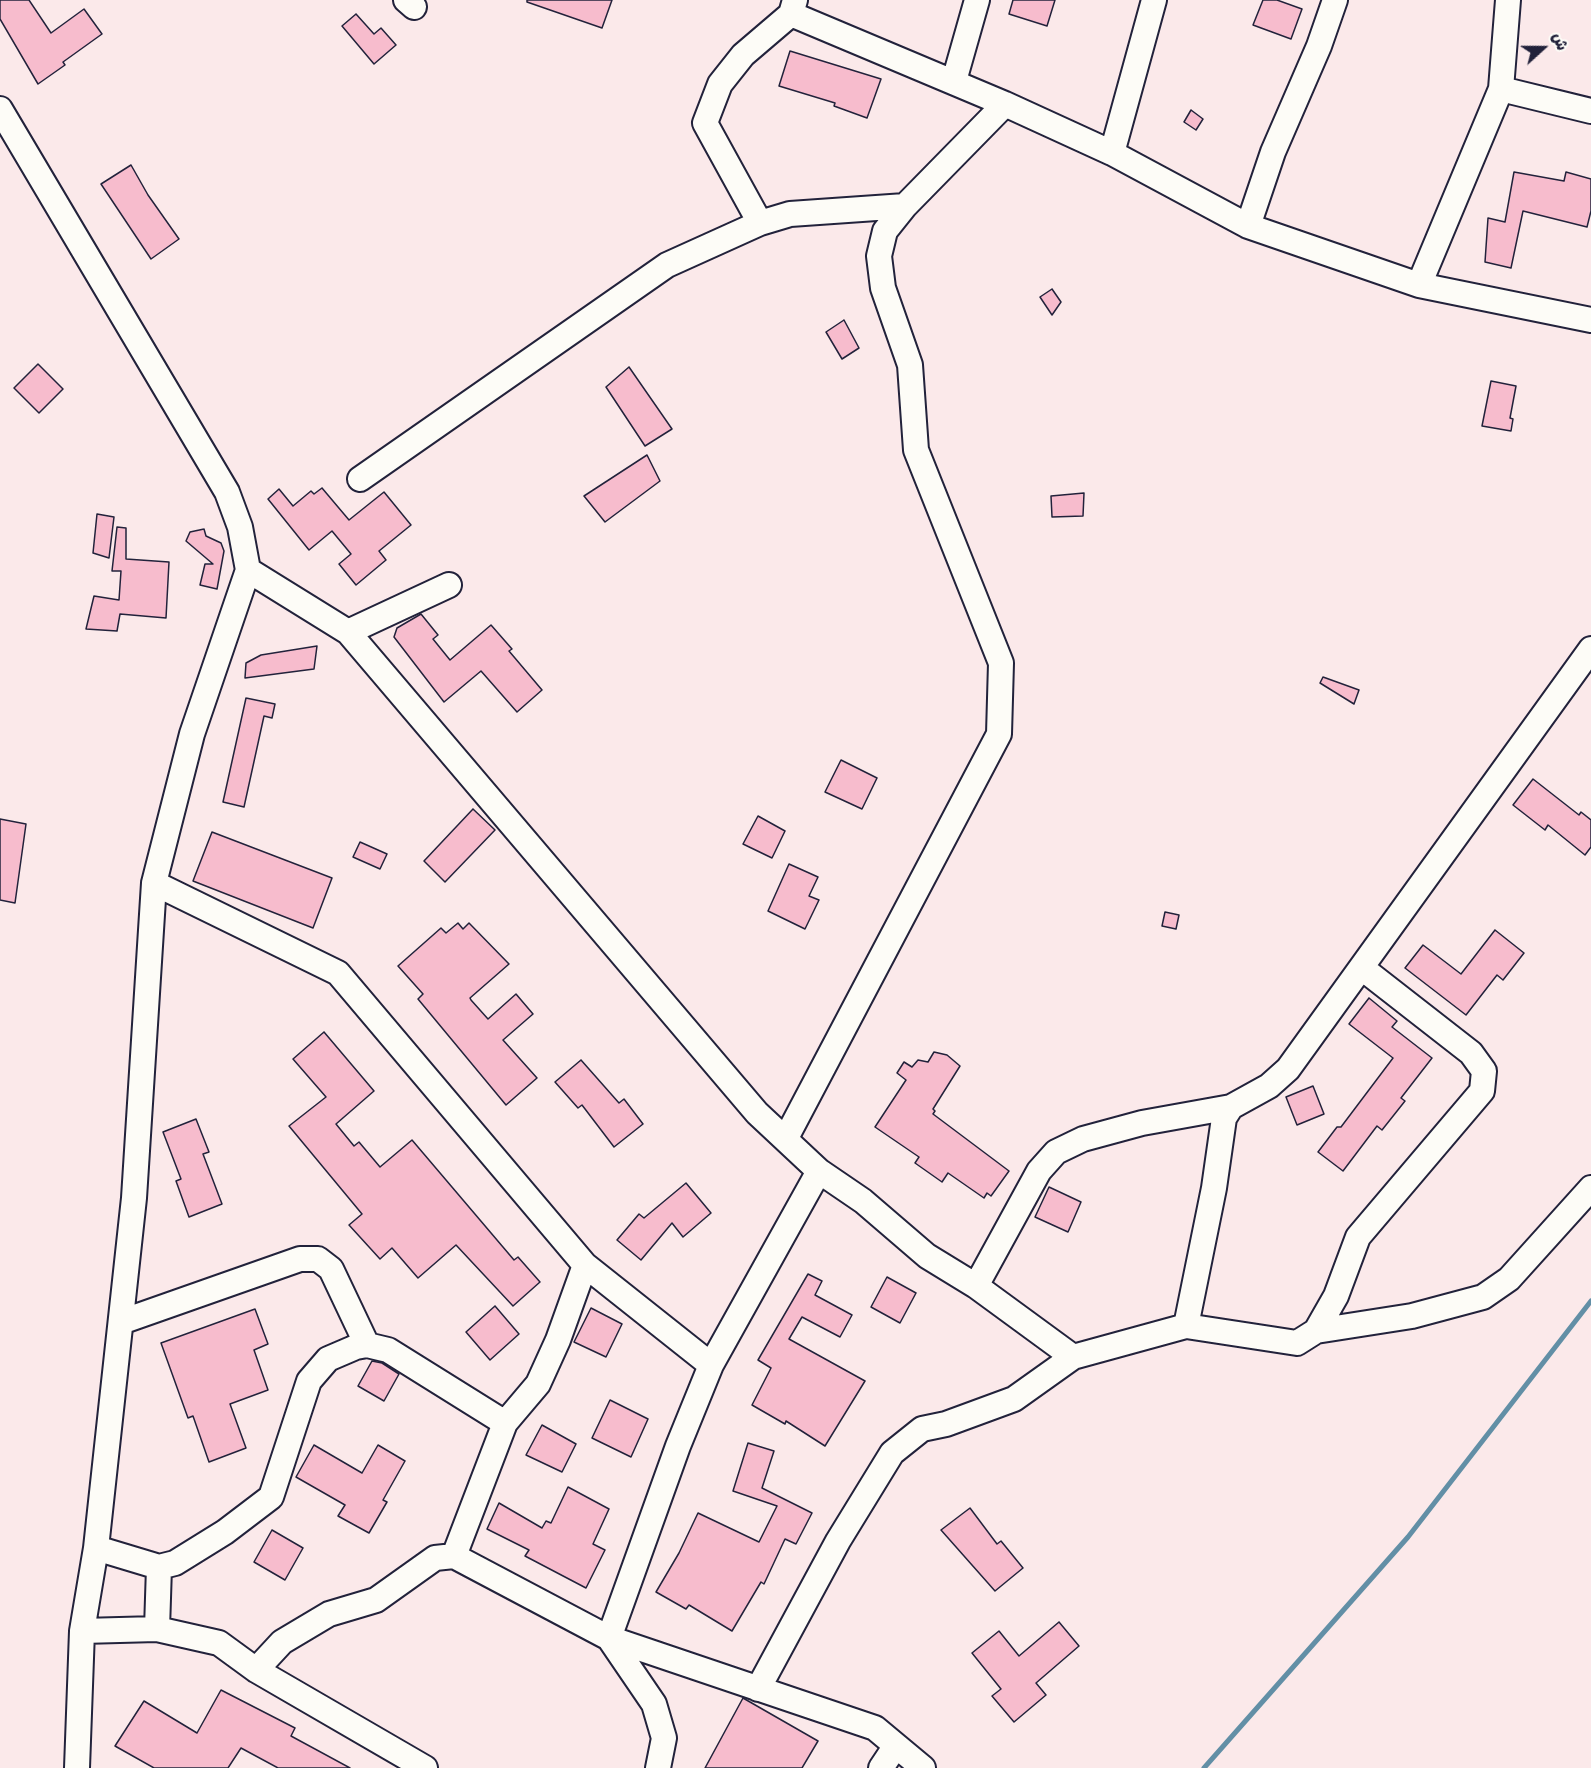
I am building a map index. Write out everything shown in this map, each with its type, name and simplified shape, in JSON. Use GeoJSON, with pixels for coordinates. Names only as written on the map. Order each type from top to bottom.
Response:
{"type":"FeatureCollection","features":[{"type":"Feature","properties":{"kind":"street"},"geometry":{"type":"LineString","coordinates":[[954,81],[977,0]]}},
{"type":"Feature","properties":{"kind":"street"},"geometry":{"type":"LineString","coordinates":[[1113,153],[1154,0]]}},
{"type":"Feature","properties":{"kind":"street"},"geometry":{"type":"LineString","coordinates":[[1248,226],[1273,152],[1319,46],[1335,0]]}},
{"type":"Feature","properties":{"kind":"street"},"geometry":{"type":"LineString","coordinates":[[1419,285],[1501,89],[1508,0]]}},
{"type":"Feature","properties":{"kind":"street"},"geometry":{"type":"LineString","coordinates":[[760,223],[705,123],[720,84],[743,54],[793,7],[1113,153],[1248,226],[1419,285],[1591,321]]}},
{"type":"Feature","properties":{"kind":"street"},"geometry":{"type":"LineString","coordinates":[[1501,89],[1591,111]]}},
{"type":"Feature","properties":{"kind":"street"},"geometry":{"type":"LineString","coordinates":[[786,1138],[999,734],[1001,663],[916,450],[910,365],[883,288],[879,256],[885,231],[905,206],[1005,104]]}},
{"type":"Feature","properties":{"kind":"street"},"geometry":{"type":"LineString","coordinates":[[0,109],[227,492],[240,527],[248,570],[192,734],[154,883],[134,1198],[96,1548],[82,1631],[77,1768]]}},
{"type":"Feature","properties":{"kind":"street"},"geometry":{"type":"LineString","coordinates":[[360,479],[667,265],[760,223],[790,214],[905,206]]}},
{"type":"Feature","properties":{"kind":"street"},"geometry":{"type":"LineString","coordinates":[[248,570],[348,632],[757,1113],[819,1171],[863,1201],[927,1256],[976,1286],[1073,1357]]}},
{"type":"Feature","properties":{"kind":"street"},"geometry":{"type":"LineString","coordinates":[[348,632],[449,585]]}},
{"type":"Feature","properties":{"kind":"street"},"geometry":{"type":"LineString","coordinates":[[976,1286],[1039,1171],[1056,1152],[1083,1138],[1231,1107],[1269,1086],[1288,1069],[1591,650]]}},
{"type":"Feature","properties":{"kind":"street"},"geometry":{"type":"LineString","coordinates":[[154,883],[338,973],[585,1265],[711,1365]]}},
{"type":"Feature","properties":{"kind":"street"},"geometry":{"type":"LineString","coordinates":[[1316,1331],[1336,1296],[1359,1238],[1482,1091],[1484,1071],[1471,1053],[1362,968]]}},
{"type":"Feature","properties":{"kind":"street"},"geometry":{"type":"LineString","coordinates":[[1185,1326],[1214,1188],[1224,1118],[1231,1107]]}},
{"type":"Feature","properties":{"kind":"street"},"geometry":{"type":"LineString","coordinates":[[609,1638],[678,1446],[711,1365],[819,1171]]}},
{"type":"Feature","properties":{"kind":"street"},"geometry":{"type":"LineString","coordinates":[[758,1689],[838,1542],[892,1453],[922,1429],[946,1424],[1014,1399],[1073,1357],[1185,1326],[1297,1343],[1316,1331],[1412,1316],[1483,1297],[1509,1279],[1591,1188]]}},
{"type":"Feature","properties":{"kind":"street"},"geometry":{"type":"LineString","coordinates":[[122,1322],[300,1259],[318,1259],[331,1269],[367,1345]]}},
{"type":"Feature","properties":{"kind":"street"},"geometry":{"type":"LineString","coordinates":[[454,1556],[505,1423],[538,1384],[558,1340],[585,1265]]}},
{"type":"Feature","properties":{"kind":"street"},"geometry":{"type":"LineString","coordinates":[[96,1548],[159,1567],[175,1563],[225,1532],[271,1497],[309,1381],[328,1359],[356,1347],[367,1345],[388,1350],[505,1423]]}},
{"type":"Feature","properties":{"kind":"street"},"geometry":{"type":"LineString","coordinates":[[256,1671],[282,1642],[328,1614],[376,1600],[435,1558],[454,1556],[609,1638],[875,1728],[923,1768]]}},
{"type":"Feature","properties":{"kind":"street"},"geometry":{"type":"LineString","coordinates":[[157,1629],[159,1567]]}},
{"type":"Feature","properties":{"kind":"street"},"geometry":{"type":"LineString","coordinates":[[82,1631],[157,1629],[219,1643],[256,1671],[424,1768]]}},
{"type":"Feature","properties":{"kind":"street"},"geometry":{"type":"LineString","coordinates":[[609,1638],[654,1704],[664,1738],[658,1768]]}},
{"type":"Feature","properties":{"kind":"street"},"geometry":{"type":"LineString","coordinates":[[881,1768],[895,1747]]}},
{"type":"Feature","properties":{"kind":"building"},"geometry":{"type":"Polygon","coordinates":[[[0,0],[29,0],[51,33],[84,9],[102,34],[63,62],[65,65],[38,84],[0,19],[0,0]]]}},
{"type":"Feature","properties":{"kind":"building"},"geometry":{"type":"Polygon","coordinates":[[[527,0],[612,0],[602,28],[527,2],[527,0]]]}},
{"type":"Feature","properties":{"kind":"building"},"geometry":{"type":"Polygon","coordinates":[[[1013,0],[1055,0],[1047,26],[1009,14],[1013,0]]]}},
{"type":"Feature","properties":{"kind":"building"},"geometry":{"type":"Polygon","coordinates":[[[1263,0],[1277,0],[1302,9],[1291,39],[1253,25],[1263,0]]]}},
{"type":"Feature","properties":{"kind":"building"},"geometry":{"type":"Polygon","coordinates":[[[356,14],[374,34],[381,28],[396,45],[374,64],[342,26],[356,14]]]}},
{"type":"Feature","properties":{"kind":"building"},"geometry":{"type":"Polygon","coordinates":[[[790,51],[881,79],[867,118],[834,106],[835,103],[779,86],[790,51]]]}},
{"type":"Feature","properties":{"kind":"building"},"geometry":{"type":"Polygon","coordinates":[[[1191,110],[1203,119],[1196,130],[1184,122],[1191,110]]]}},
{"type":"Feature","properties":{"kind":"building"},"geometry":{"type":"Polygon","coordinates":[[[131,165],[148,195],[179,239],[151,259],[101,184],[131,165]]]}},
{"type":"Feature","properties":{"kind":"building"},"geometry":{"type":"Polygon","coordinates":[[[1514,172],[1564,181],[1566,172],[1591,179],[1591,211],[1587,227],[1523,211],[1511,268],[1485,262],[1488,218],[1505,222],[1514,172]]]}},
{"type":"Feature","properties":{"kind":"building"},"geometry":{"type":"Polygon","coordinates":[[[1052,289],[1061,302],[1052,315],[1040,297],[1052,289]]]}},
{"type":"Feature","properties":{"kind":"building"},"geometry":{"type":"Polygon","coordinates":[[[844,320],[859,348],[842,359],[826,332],[844,320]]]}},
{"type":"Feature","properties":{"kind":"building"},"geometry":{"type":"Polygon","coordinates":[[[38,364],[63,389],[39,413],[14,388],[38,364]]]}},
{"type":"Feature","properties":{"kind":"building"},"geometry":{"type":"Polygon","coordinates":[[[629,367],[672,429],[645,446],[606,387],[629,367]]]}},
{"type":"Feature","properties":{"kind":"building"},"geometry":{"type":"Polygon","coordinates":[[[1491,381],[1516,386],[1510,418],[1513,419],[1511,431],[1482,426],[1491,381]]]}},
{"type":"Feature","properties":{"kind":"building"},"geometry":{"type":"Polygon","coordinates":[[[647,455],[660,481],[605,522],[584,496],[647,455]]]}},
{"type":"Feature","properties":{"kind":"building"},"geometry":{"type":"Polygon","coordinates":[[[322,488],[349,520],[384,492],[411,525],[379,551],[386,560],[356,585],[339,564],[351,554],[332,531],[309,550],[268,499],[279,489],[293,506],[311,491],[314,494],[322,488]]]}},
{"type":"Feature","properties":{"kind":"building"},"geometry":{"type":"Polygon","coordinates":[[[1084,493],[1083,516],[1052,517],[1051,496],[1084,493]]]}},
{"type":"Feature","properties":{"kind":"building"},"geometry":{"type":"Polygon","coordinates":[[[97,514],[114,517],[109,558],[93,553],[97,514]]]}},
{"type":"Feature","properties":{"kind":"building"},"geometry":{"type":"Polygon","coordinates":[[[117,527],[126,528],[126,559],[169,562],[166,618],[120,614],[117,631],[86,629],[94,596],[119,600],[121,571],[112,571],[117,527]]]}},
{"type":"Feature","properties":{"kind":"building"},"geometry":{"type":"Polygon","coordinates":[[[204,529],[206,536],[221,543],[224,551],[217,589],[200,585],[205,564],[213,564],[186,541],[190,532],[204,529]]]}},
{"type":"Feature","properties":{"kind":"building"},"geometry":{"type":"Polygon","coordinates":[[[421,614],[438,635],[433,639],[450,660],[491,625],[512,649],[509,651],[542,690],[517,712],[481,671],[444,702],[394,637],[397,628],[421,614]]]}},
{"type":"Feature","properties":{"kind":"building"},"geometry":{"type":"Polygon","coordinates":[[[317,646],[314,669],[245,678],[246,663],[261,655],[317,646]]]}},
{"type":"Feature","properties":{"kind":"building"},"geometry":{"type":"Polygon","coordinates":[[[1323,677],[1359,690],[1354,704],[1320,683],[1323,677]]]}},
{"type":"Feature","properties":{"kind":"building"},"geometry":{"type":"Polygon","coordinates":[[[246,698],[275,704],[272,718],[264,716],[244,807],[223,802],[246,698]]]}},
{"type":"Feature","properties":{"kind":"building"},"geometry":{"type":"Polygon","coordinates":[[[841,760],[877,778],[862,809],[825,792],[841,760]]]}},
{"type":"Feature","properties":{"kind":"building"},"geometry":{"type":"Polygon","coordinates":[[[1533,779],[1579,815],[1581,812],[1591,820],[1591,847],[1585,855],[1548,825],[1545,830],[1513,805],[1533,779]]]}},
{"type":"Feature","properties":{"kind":"building"},"geometry":{"type":"Polygon","coordinates":[[[473,809],[495,830],[445,882],[424,861],[473,809]]]}},
{"type":"Feature","properties":{"kind":"building"},"geometry":{"type":"Polygon","coordinates":[[[758,816],[785,831],[772,858],[743,844],[758,816]]]}},
{"type":"Feature","properties":{"kind":"building"},"geometry":{"type":"Polygon","coordinates":[[[0,819],[26,824],[15,903],[0,900],[0,819]]]}},
{"type":"Feature","properties":{"kind":"building"},"geometry":{"type":"Polygon","coordinates":[[[212,832],[332,878],[313,928],[193,881],[212,832]]]}},
{"type":"Feature","properties":{"kind":"building"},"geometry":{"type":"Polygon","coordinates":[[[360,842],[387,854],[380,869],[353,857],[360,842]]]}},
{"type":"Feature","properties":{"kind":"building"},"geometry":{"type":"Polygon","coordinates":[[[789,864],[818,877],[809,896],[819,900],[805,929],[768,911],[789,864]]]}},
{"type":"Feature","properties":{"kind":"building"},"geometry":{"type":"Polygon","coordinates":[[[1165,912],[1179,915],[1176,929],[1162,926],[1165,912]]]}},
{"type":"Feature","properties":{"kind":"building"},"geometry":{"type":"Polygon","coordinates":[[[458,923],[463,929],[469,923],[509,964],[470,998],[471,1000],[488,1019],[516,994],[533,1014],[503,1040],[537,1078],[506,1105],[418,999],[423,994],[398,966],[441,928],[446,933],[458,923]]]}},
{"type":"Feature","properties":{"kind":"building"},"geometry":{"type":"Polygon","coordinates":[[[1495,930],[1524,953],[1503,980],[1497,975],[1466,1015],[1405,968],[1423,945],[1461,974],[1495,930]]]}},
{"type":"Feature","properties":{"kind":"building"},"geometry":{"type":"Polygon","coordinates":[[[1369,998],[1397,1021],[1392,1027],[1432,1058],[1401,1098],[1405,1101],[1382,1130],[1377,1126],[1343,1171],[1318,1152],[1337,1127],[1341,1127],[1393,1058],[1349,1024],[1369,998]]]}},
{"type":"Feature","properties":{"kind":"building"},"geometry":{"type":"Polygon","coordinates":[[[324,1032],[374,1091],[336,1124],[354,1146],[359,1142],[380,1167],[412,1140],[514,1260],[518,1257],[540,1282],[513,1306],[456,1245],[418,1278],[392,1248],[380,1259],[349,1225],[362,1214],[289,1126],[326,1097],[293,1059],[324,1032]]]}},
{"type":"Feature","properties":{"kind":"building"},"geometry":{"type":"Polygon","coordinates":[[[934,1052],[947,1055],[960,1066],[933,1109],[935,1111],[933,1114],[1009,1171],[991,1196],[987,1193],[984,1198],[948,1173],[942,1182],[915,1163],[919,1157],[875,1127],[906,1080],[897,1073],[904,1062],[912,1067],[918,1060],[928,1062],[934,1052]]]}},
{"type":"Feature","properties":{"kind":"building"},"geometry":{"type":"Polygon","coordinates":[[[581,1060],[619,1103],[624,1099],[643,1124],[614,1147],[582,1105],[578,1108],[555,1082],[581,1060]]]}},
{"type":"Feature","properties":{"kind":"building"},"geometry":{"type":"Polygon","coordinates":[[[1313,1086],[1324,1114],[1297,1125],[1286,1097],[1313,1086]]]}},
{"type":"Feature","properties":{"kind":"building"},"geometry":{"type":"Polygon","coordinates":[[[196,1119],[209,1152],[203,1154],[222,1204],[189,1217],[176,1181],[181,1179],[163,1132],[196,1119]]]}},
{"type":"Feature","properties":{"kind":"building"},"geometry":{"type":"Polygon","coordinates":[[[686,1183],[711,1213],[683,1237],[672,1223],[641,1260],[617,1240],[639,1214],[644,1218],[686,1183]]]}},
{"type":"Feature","properties":{"kind":"building"},"geometry":{"type":"Polygon","coordinates":[[[1049,1187],[1081,1202],[1068,1232],[1035,1217],[1049,1187]]]}},
{"type":"Feature","properties":{"kind":"building"},"geometry":{"type":"Polygon","coordinates":[[[808,1274],[822,1281],[815,1295],[852,1315],[840,1337],[802,1317],[789,1339],[865,1381],[825,1446],[786,1421],[785,1424],[752,1405],[771,1368],[758,1360],[808,1274]]]}},
{"type":"Feature","properties":{"kind":"building"},"geometry":{"type":"Polygon","coordinates":[[[887,1277],[916,1293],[900,1323],[871,1307],[887,1277]]]}},
{"type":"Feature","properties":{"kind":"building"},"geometry":{"type":"Polygon","coordinates":[[[495,1306],[519,1334],[490,1360],[466,1332],[495,1306]]]}},
{"type":"Feature","properties":{"kind":"building"},"geometry":{"type":"Polygon","coordinates":[[[591,1308],[622,1324],[606,1357],[574,1342],[591,1308]]]}},
{"type":"Feature","properties":{"kind":"building"},"geometry":{"type":"Polygon","coordinates":[[[255,1309],[268,1344],[254,1350],[268,1390],[230,1404],[246,1448],[209,1462],[193,1416],[188,1418],[161,1343],[255,1309]]]}},
{"type":"Feature","properties":{"kind":"building"},"geometry":{"type":"Polygon","coordinates":[[[372,1361],[382,1363],[399,1374],[384,1401],[358,1386],[372,1361]]]}},
{"type":"Feature","properties":{"kind":"building"},"geometry":{"type":"Polygon","coordinates":[[[610,1400],[648,1419],[631,1457],[592,1438],[610,1400]]]}},
{"type":"Feature","properties":{"kind":"building"},"geometry":{"type":"Polygon","coordinates":[[[542,1425],[576,1444],[562,1472],[526,1455],[542,1425]]]}},
{"type":"Feature","properties":{"kind":"building"},"geometry":{"type":"Polygon","coordinates":[[[748,1443],[774,1451],[762,1488],[812,1513],[796,1544],[785,1539],[764,1584],[761,1582],[732,1631],[689,1605],[686,1609],[656,1592],[679,1553],[698,1513],[759,1542],[777,1506],[733,1491],[748,1443]]]}},
{"type":"Feature","properties":{"kind":"building"},"geometry":{"type":"Polygon","coordinates":[[[314,1445],[362,1473],[378,1445],[405,1461],[383,1500],[387,1502],[369,1533],[338,1516],[345,1505],[296,1477],[314,1445]]]}},
{"type":"Feature","properties":{"kind":"building"},"geometry":{"type":"Polygon","coordinates":[[[568,1487],[609,1509],[593,1544],[605,1550],[586,1588],[525,1556],[529,1550],[487,1529],[499,1503],[542,1528],[546,1521],[551,1523],[568,1487]]]}},
{"type":"Feature","properties":{"kind":"building"},"geometry":{"type":"Polygon","coordinates":[[[970,1508],[997,1544],[1001,1541],[1023,1568],[995,1591],[941,1530],[970,1508]]]}},
{"type":"Feature","properties":{"kind":"building"},"geometry":{"type":"Polygon","coordinates":[[[272,1530],[303,1548],[285,1580],[254,1562],[272,1530]]]}},
{"type":"Feature","properties":{"kind":"building"},"geometry":{"type":"Polygon","coordinates":[[[1059,1622],[1079,1646],[1036,1683],[1046,1695],[1014,1722],[992,1696],[1001,1689],[972,1653],[999,1631],[1019,1656],[1059,1622]]]}},
{"type":"Feature","properties":{"kind":"building"},"geometry":{"type":"Polygon","coordinates":[[[221,1690],[295,1728],[291,1736],[350,1768],[278,1768],[241,1748],[228,1768],[154,1768],[115,1746],[144,1701],[197,1733],[221,1690]]]}},
{"type":"Feature","properties":{"kind":"building"},"geometry":{"type":"Polygon","coordinates":[[[743,1698],[818,1741],[802,1768],[705,1768],[743,1698]]]}},
{"type":"Feature","properties":{"kind":"waterway"},"geometry":{"type":"LineString","coordinates":[[1204,1768],[1408,1537],[1591,1301]]}}]}
